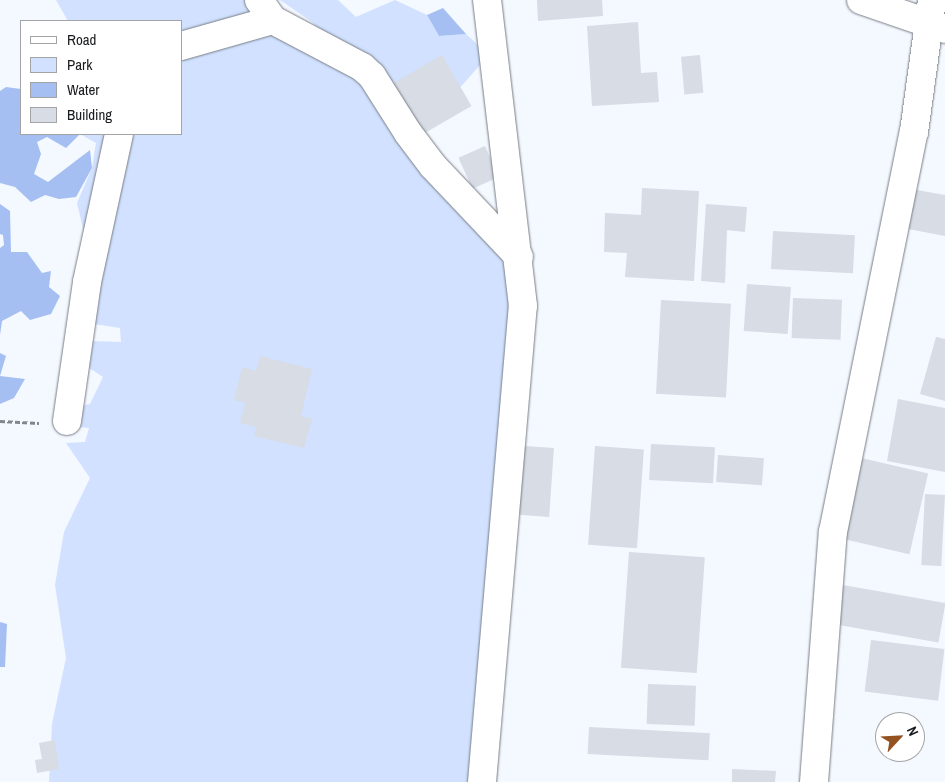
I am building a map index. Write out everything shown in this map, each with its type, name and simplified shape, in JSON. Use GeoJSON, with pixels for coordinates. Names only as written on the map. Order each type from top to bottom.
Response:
{"type":"FeatureCollection","features":[{"type":"Feature","properties":{"kind":"street"},"geometry":{"type":"LineString","coordinates":[[482,782],[524,306],[487,0]]}},
{"type":"Feature","properties":{"kind":"street"},"geometry":{"type":"LineString","coordinates":[[814,782],[833,532],[936,18],[861,0]]}},
{"type":"Feature","properties":{"kind":"street"},"geometry":{"type":"LineString","coordinates":[[182,46],[266,10],[362,67],[372,76],[408,134],[433,166],[519,257]]}},
{"type":"Feature","properties":{"kind":"street"},"geometry":{"type":"LineString","coordinates":[[67,420],[87,282],[119,135]]}},
{"type":"Feature","properties":{"kind":"path"},"geometry":{"type":"LineString","coordinates":[[0,422],[18,425],[67,420]]}},
{"type":"Feature","properties":{"kind":"green space"},"geometry":{"type":"Polygon","coordinates":[[[56,0],[250,0],[363,83],[512,265],[514,301],[474,782],[49,782],[52,724],[66,658],[55,585],[64,532],[90,478],[66,443],[85,442],[89,428],[65,426],[77,407],[90,404],[103,377],[77,360],[89,341],[121,342],[120,328],[87,323],[85,237],[77,203],[92,168],[96,143],[82,135],[182,135],[182,20],[67,20],[56,0]]]}},
{"type":"Feature","properties":{"kind":"green space"},"geometry":{"type":"Polygon","coordinates":[[[280,0],[338,0],[356,17],[395,0],[427,15],[439,36],[466,34],[489,55],[456,92],[389,99],[312,22],[280,0]]]}},
{"type":"Feature","properties":{"kind":"water"},"geometry":{"type":"Polygon","coordinates":[[[443,8],[466,34],[439,36],[427,15],[443,8]]]}},
{"type":"Feature","properties":{"kind":"water"},"geometry":{"type":"Polygon","coordinates":[[[6,87],[20,89],[20,135],[79,135],[66,148],[47,137],[37,142],[41,154],[34,174],[48,182],[90,150],[92,168],[76,197],[59,199],[45,195],[31,202],[15,187],[0,183],[0,91],[6,87]]]}},
{"type":"Feature","properties":{"kind":"water"},"geometry":{"type":"Polygon","coordinates":[[[0,204],[10,211],[11,252],[27,252],[42,273],[51,271],[49,287],[60,296],[51,314],[30,320],[21,311],[2,321],[0,335],[0,248],[4,245],[3,235],[0,234],[0,204]]]}},
{"type":"Feature","properties":{"kind":"water"},"geometry":{"type":"Polygon","coordinates":[[[0,353],[6,356],[0,376],[0,353]]]}},
{"type":"Feature","properties":{"kind":"water"},"geometry":{"type":"Polygon","coordinates":[[[0,376],[25,379],[14,398],[0,404],[0,376]]]}},
{"type":"Feature","properties":{"kind":"water"},"geometry":{"type":"Polygon","coordinates":[[[0,622],[7,624],[5,667],[0,667],[0,622]]]}},
{"type":"Feature","properties":{"kind":"building"},"geometry":{"type":"Polygon","coordinates":[[[537,0],[602,0],[603,16],[538,21],[537,0]]]}},
{"type":"Feature","properties":{"kind":"building"},"geometry":{"type":"Polygon","coordinates":[[[638,22],[641,73],[657,72],[659,102],[592,106],[587,26],[638,22]]]}},
{"type":"Feature","properties":{"kind":"building"},"geometry":{"type":"Polygon","coordinates":[[[442,55],[472,106],[420,136],[391,84],[442,55]]]}},
{"type":"Feature","properties":{"kind":"building"},"geometry":{"type":"Polygon","coordinates":[[[700,55],[703,93],[684,95],[681,57],[700,55]]]}},
{"type":"Feature","properties":{"kind":"building"},"geometry":{"type":"Polygon","coordinates":[[[485,146],[499,177],[472,189],[459,158],[485,146]]]}},
{"type":"Feature","properties":{"kind":"building"},"geometry":{"type":"Polygon","coordinates":[[[642,188],[699,191],[694,281],[625,277],[627,253],[604,252],[605,213],[641,215],[642,188]]]}},
{"type":"Feature","properties":{"kind":"building"},"geometry":{"type":"Polygon","coordinates":[[[911,189],[945,195],[945,236],[903,228],[911,189]]]}},
{"type":"Feature","properties":{"kind":"building"},"geometry":{"type":"Polygon","coordinates":[[[706,204],[747,207],[745,232],[727,230],[725,283],[701,281],[706,204]]]}},
{"type":"Feature","properties":{"kind":"building"},"geometry":{"type":"Polygon","coordinates":[[[773,231],[855,235],[853,273],[771,269],[773,231]]]}},
{"type":"Feature","properties":{"kind":"building"},"geometry":{"type":"Polygon","coordinates":[[[747,284],[791,287],[788,334],[744,331],[747,284]]]}},
{"type":"Feature","properties":{"kind":"building"},"geometry":{"type":"Polygon","coordinates":[[[793,298],[842,300],[841,340],[792,338],[793,298]]]}},
{"type":"Feature","properties":{"kind":"building"},"geometry":{"type":"Polygon","coordinates":[[[661,300],[731,304],[726,398],[656,394],[661,300]]]}},
{"type":"Feature","properties":{"kind":"building"},"geometry":{"type":"Polygon","coordinates":[[[936,337],[945,339],[945,401],[920,394],[936,337]]]}},
{"type":"Feature","properties":{"kind":"building"},"geometry":{"type":"Polygon","coordinates":[[[260,356],[312,369],[301,416],[312,419],[304,448],[254,436],[256,427],[240,423],[245,403],[234,400],[242,367],[256,371],[260,356]]]}},
{"type":"Feature","properties":{"kind":"building"},"geometry":{"type":"Polygon","coordinates":[[[898,399],[945,408],[945,472],[887,461],[898,399]]]}},
{"type":"Feature","properties":{"kind":"building"},"geometry":{"type":"Polygon","coordinates":[[[651,444],[715,447],[713,483],[649,480],[651,444]]]}},
{"type":"Feature","properties":{"kind":"building"},"geometry":{"type":"Polygon","coordinates":[[[524,446],[554,448],[549,517],[519,515],[524,446]]]}},
{"type":"Feature","properties":{"kind":"building"},"geometry":{"type":"Polygon","coordinates":[[[595,446],[644,449],[637,548],[588,545],[595,446]]]}},
{"type":"Feature","properties":{"kind":"building"},"geometry":{"type":"Polygon","coordinates":[[[718,455],[764,458],[762,485],[716,482],[718,455]]]}},
{"type":"Feature","properties":{"kind":"building"},"geometry":{"type":"Polygon","coordinates":[[[857,457],[928,473],[909,554],[838,538],[857,457]]]}},
{"type":"Feature","properties":{"kind":"building"},"geometry":{"type":"Polygon","coordinates":[[[925,494],[945,495],[941,566],[921,565],[925,494]]]}},
{"type":"Feature","properties":{"kind":"building"},"geometry":{"type":"Polygon","coordinates":[[[629,552],[705,557],[697,673],[621,668],[629,552]]]}},
{"type":"Feature","properties":{"kind":"building"},"geometry":{"type":"Polygon","coordinates":[[[843,585],[945,603],[938,642],[836,624],[843,585]]]}},
{"type":"Feature","properties":{"kind":"building"},"geometry":{"type":"Polygon","coordinates":[[[871,640],[944,649],[938,701],[865,692],[871,640]]]}},
{"type":"Feature","properties":{"kind":"building"},"geometry":{"type":"Polygon","coordinates":[[[648,684],[696,686],[695,726],[647,724],[648,684]]]}},
{"type":"Feature","properties":{"kind":"building"},"geometry":{"type":"Polygon","coordinates":[[[589,727],[710,733],[708,760],[588,754],[589,727]]]}},
{"type":"Feature","properties":{"kind":"building"},"geometry":{"type":"Polygon","coordinates":[[[55,740],[59,769],[37,773],[35,760],[42,759],[39,743],[55,740]]]}},
{"type":"Feature","properties":{"kind":"building"},"geometry":{"type":"Polygon","coordinates":[[[732,769],[776,771],[775,782],[732,782],[732,769]]]}}]}
